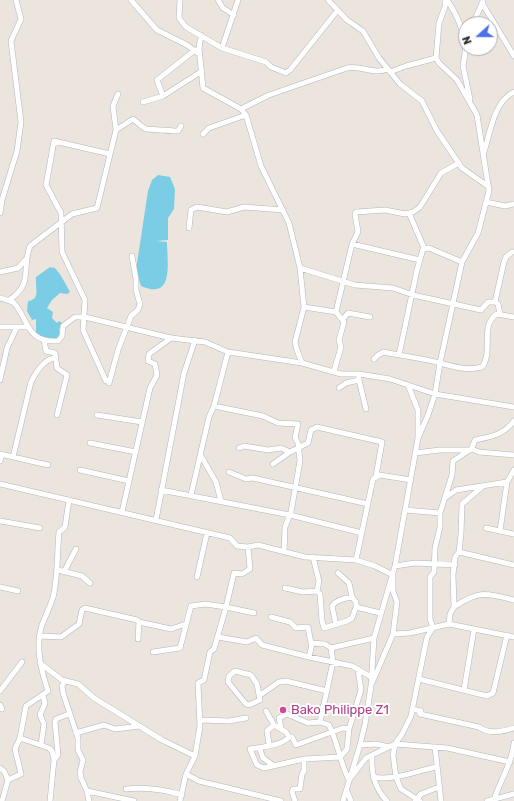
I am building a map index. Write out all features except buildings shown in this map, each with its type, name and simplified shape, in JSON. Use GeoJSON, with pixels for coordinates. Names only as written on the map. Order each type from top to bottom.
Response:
{"type":"FeatureCollection","features":[{"type":"Feature","properties":{"kind":"street"},"geometry":{"type":"LineString","coordinates":[[0,213],[2,200],[18,151],[21,122],[11,42],[21,19],[16,0]]}},
{"type":"Feature","properties":{"kind":"street"},"geometry":{"type":"LineString","coordinates":[[131,0],[157,30],[197,52]]}},
{"type":"Feature","properties":{"kind":"street"},"geometry":{"type":"LineString","coordinates":[[180,0],[180,22],[186,27],[222,48],[264,61],[273,68],[288,72],[337,11]]}},
{"type":"Feature","properties":{"kind":"street"},"geometry":{"type":"LineString","coordinates":[[218,0],[223,8],[234,15]]}},
{"type":"Feature","properties":{"kind":"street"},"geometry":{"type":"LineString","coordinates":[[222,48],[238,0]]}},
{"type":"Feature","properties":{"kind":"street"},"geometry":{"type":"LineString","coordinates":[[328,0],[337,11],[362,31],[389,70],[404,88],[422,101],[437,131],[459,163],[470,175],[489,187]]}},
{"type":"Feature","properties":{"kind":"street"},"geometry":{"type":"LineString","coordinates":[[446,0],[458,17]]}},
{"type":"Feature","properties":{"kind":"street"},"geometry":{"type":"LineString","coordinates":[[446,0],[439,23],[436,58],[439,63],[457,80],[472,104]]}},
{"type":"Feature","properties":{"kind":"street"},"geometry":{"type":"LineString","coordinates":[[476,16],[482,1]]}},
{"type":"Feature","properties":{"kind":"street"},"geometry":{"type":"LineString","coordinates":[[482,1],[514,56]]}},
{"type":"Feature","properties":{"kind":"street"},"geometry":{"type":"LineString","coordinates":[[201,35],[197,52],[202,71],[202,86],[204,90],[241,110],[246,115],[261,166],[283,210],[292,233],[300,268],[304,307],[295,342],[302,362]]}},
{"type":"Feature","properties":{"kind":"street"},"geometry":{"type":"LineString","coordinates":[[163,96],[158,80],[197,52]]}},
{"type":"Feature","properties":{"kind":"street"},"geometry":{"type":"LineString","coordinates":[[343,801],[360,745],[371,686],[374,638],[380,613],[395,566],[418,438],[435,394],[452,304],[462,262],[478,233],[489,187],[482,155],[480,128],[472,104],[463,66],[465,56]]}},
{"type":"Feature","properties":{"kind":"street"},"geometry":{"type":"LineString","coordinates":[[241,110],[269,95],[346,68],[356,68],[378,72],[436,58]]}},
{"type":"Feature","properties":{"kind":"street"},"geometry":{"type":"LineString","coordinates":[[143,102],[163,96],[202,71]]}},
{"type":"Feature","properties":{"kind":"street"},"geometry":{"type":"LineString","coordinates":[[482,155],[496,114],[506,97],[514,92]]}},
{"type":"Feature","properties":{"kind":"street"},"geometry":{"type":"LineString","coordinates":[[9,300],[19,293],[24,285],[30,246],[74,213],[97,208],[116,130],[113,106],[118,94]]}},
{"type":"Feature","properties":{"kind":"street"},"geometry":{"type":"LineString","coordinates":[[203,134],[209,128],[246,115]]}},
{"type":"Feature","properties":{"kind":"street"},"geometry":{"type":"LineString","coordinates":[[116,130],[133,119],[148,129],[176,132],[181,126]]}},
{"type":"Feature","properties":{"kind":"street"},"geometry":{"type":"LineString","coordinates":[[110,154],[54,141],[46,185],[62,213],[62,252],[84,300],[85,317],[83,330],[108,382],[131,316],[138,310],[140,304],[136,290],[136,279],[132,256]]}},
{"type":"Feature","properties":{"kind":"street"},"geometry":{"type":"LineString","coordinates":[[336,312],[352,244],[358,232],[356,212],[385,210],[409,213],[420,207],[441,173],[459,163]]}},
{"type":"Feature","properties":{"kind":"street"},"geometry":{"type":"LineString","coordinates":[[486,202],[505,206],[514,204]]}},
{"type":"Feature","properties":{"kind":"street"},"geometry":{"type":"LineString","coordinates":[[189,228],[191,210],[197,207],[227,212],[244,207],[283,210]]}},
{"type":"Feature","properties":{"kind":"street"},"geometry":{"type":"LineString","coordinates":[[399,355],[407,315],[424,248],[409,213]]}},
{"type":"Feature","properties":{"kind":"street"},"geometry":{"type":"LineString","coordinates":[[352,244],[420,260]]}},
{"type":"Feature","properties":{"kind":"street"},"geometry":{"type":"LineString","coordinates":[[424,248],[429,248],[462,262]]}},
{"type":"Feature","properties":{"kind":"street"},"geometry":{"type":"LineString","coordinates":[[495,302],[506,256],[512,252]]}},
{"type":"Feature","properties":{"kind":"street"},"geometry":{"type":"LineString","coordinates":[[0,272],[18,268],[28,258]]}},
{"type":"Feature","properties":{"kind":"street"},"geometry":{"type":"LineString","coordinates":[[300,268],[355,285],[393,288],[413,295],[481,310],[488,302],[495,302]]}},
{"type":"Feature","properties":{"kind":"street"},"geometry":{"type":"LineString","coordinates":[[0,298],[9,300],[15,304],[27,327],[38,338],[44,340],[58,341],[62,336],[63,326],[75,317],[85,317],[172,338],[205,342],[228,352],[302,362],[341,374],[359,374],[394,380],[435,394],[514,407]]}},
{"type":"Feature","properties":{"kind":"street"},"geometry":{"type":"LineString","coordinates":[[495,302],[498,304],[500,314]]}},
{"type":"Feature","properties":{"kind":"street"},"geometry":{"type":"LineString","coordinates":[[304,307],[336,312],[338,316],[343,319]]}},
{"type":"Feature","properties":{"kind":"street"},"geometry":{"type":"LineString","coordinates":[[334,371],[341,347],[339,340],[344,322],[343,319],[348,313],[370,317]]}},
{"type":"Feature","properties":{"kind":"street"},"geometry":{"type":"LineString","coordinates":[[374,359],[378,354],[384,352],[440,363],[466,370],[482,367],[487,356],[488,326],[492,317],[497,314],[514,317]]}},
{"type":"Feature","properties":{"kind":"street"},"geometry":{"type":"LineString","coordinates":[[0,327],[27,327]]}},
{"type":"Feature","properties":{"kind":"street"},"geometry":{"type":"LineString","coordinates":[[0,380],[7,348],[17,327]]}},
{"type":"Feature","properties":{"kind":"street"},"geometry":{"type":"LineString","coordinates":[[122,512],[150,388],[157,370],[155,364],[148,361],[149,354],[172,338]]}},
{"type":"Feature","properties":{"kind":"street"},"geometry":{"type":"LineString","coordinates":[[44,340],[46,351],[53,352],[58,368],[67,375],[57,415]]}},
{"type":"Feature","properties":{"kind":"street"},"geometry":{"type":"LineString","coordinates":[[156,520],[184,373],[195,340]]}},
{"type":"Feature","properties":{"kind":"street"},"geometry":{"type":"LineString","coordinates":[[191,495],[209,417],[214,406],[228,352]]}},
{"type":"Feature","properties":{"kind":"street"},"geometry":{"type":"LineString","coordinates":[[13,457],[31,382],[35,373],[48,360],[56,358]]}},
{"type":"Feature","properties":{"kind":"street"},"geometry":{"type":"LineString","coordinates":[[359,374],[359,380],[366,408]]}},
{"type":"Feature","properties":{"kind":"street"},"geometry":{"type":"LineString","coordinates":[[339,388],[346,383],[359,380]]}},
{"type":"Feature","properties":{"kind":"street"},"geometry":{"type":"LineString","coordinates":[[408,385],[418,410],[418,438]]}},
{"type":"Feature","properties":{"kind":"street"},"geometry":{"type":"LineString","coordinates":[[214,406],[263,416],[278,423],[298,424],[295,438],[300,462],[290,515],[285,527],[284,552]]}},
{"type":"Feature","properties":{"kind":"street"},"geometry":{"type":"LineString","coordinates":[[98,414],[142,422]]}},
{"type":"Feature","properties":{"kind":"street"},"geometry":{"type":"LineString","coordinates":[[433,628],[430,619],[430,577],[434,572],[435,548],[440,528],[440,513],[452,476],[453,461],[470,450],[475,440],[494,437],[509,428],[514,422]]}},
{"type":"Feature","properties":{"kind":"street"},"geometry":{"type":"LineString","coordinates":[[273,464],[290,452],[308,444],[311,430],[317,427],[382,442],[376,476],[373,479],[356,560]]}},
{"type":"Feature","properties":{"kind":"street"},"geometry":{"type":"LineString","coordinates":[[90,443],[136,452]]}},
{"type":"Feature","properties":{"kind":"street"},"geometry":{"type":"LineString","coordinates":[[240,448],[244,446],[268,450],[281,448],[290,452]]}},
{"type":"Feature","properties":{"kind":"street"},"geometry":{"type":"LineString","coordinates":[[415,453],[440,450],[470,450],[514,455]]}},
{"type":"Feature","properties":{"kind":"street"},"geometry":{"type":"LineString","coordinates":[[0,461],[1,454],[48,465]]}},
{"type":"Feature","properties":{"kind":"street"},"geometry":{"type":"LineString","coordinates":[[201,456],[216,482],[221,501]]}},
{"type":"Feature","properties":{"kind":"street"},"geometry":{"type":"LineString","coordinates":[[80,470],[129,481]]}},
{"type":"Feature","properties":{"kind":"street"},"geometry":{"type":"LineString","coordinates":[[500,531],[507,482],[514,470]]}},
{"type":"Feature","properties":{"kind":"street"},"geometry":{"type":"LineString","coordinates":[[229,472],[246,479],[253,478],[294,489],[368,504]]}},
{"type":"Feature","properties":{"kind":"street"},"geometry":{"type":"LineString","coordinates":[[376,476],[411,480]]}},
{"type":"Feature","properties":{"kind":"street"},"geometry":{"type":"LineString","coordinates":[[444,498],[456,490],[507,482]]}},
{"type":"Feature","properties":{"kind":"street"},"geometry":{"type":"LineString","coordinates":[[0,484],[230,538],[236,546],[248,547],[258,545],[312,557],[356,560],[375,566],[392,575]]}},
{"type":"Feature","properties":{"kind":"street"},"geometry":{"type":"LineString","coordinates":[[454,607],[453,575],[455,557],[459,552],[462,534],[462,504],[484,486]]}},
{"type":"Feature","properties":{"kind":"street"},"geometry":{"type":"LineString","coordinates":[[161,490],[290,515],[362,533]]}},
{"type":"Feature","properties":{"kind":"street"},"geometry":{"type":"LineString","coordinates":[[8,780],[21,774],[15,749],[20,738],[26,706],[43,696],[48,691],[40,662],[40,636],[42,624],[54,595],[58,570],[59,532],[65,527],[69,500]]}},
{"type":"Feature","properties":{"kind":"street"},"geometry":{"type":"LineString","coordinates":[[405,510],[440,513]]}},
{"type":"Feature","properties":{"kind":"street"},"geometry":{"type":"LineString","coordinates":[[0,521],[40,528]]}},
{"type":"Feature","properties":{"kind":"street"},"geometry":{"type":"LineString","coordinates":[[486,528],[514,534]]}},
{"type":"Feature","properties":{"kind":"street"},"geometry":{"type":"LineString","coordinates":[[197,577],[207,533]]}},
{"type":"Feature","properties":{"kind":"street"},"geometry":{"type":"LineString","coordinates":[[126,789],[165,789],[181,798],[186,774],[195,756],[200,720],[198,683],[204,680],[210,652],[214,649],[218,637],[234,573],[242,574],[250,569],[248,547]]}},
{"type":"Feature","properties":{"kind":"street"},"geometry":{"type":"LineString","coordinates":[[64,572],[76,549]]}},
{"type":"Feature","properties":{"kind":"street"},"geometry":{"type":"LineString","coordinates":[[459,552],[514,565]]}},
{"type":"Feature","properties":{"kind":"street"},"geometry":{"type":"LineString","coordinates":[[312,557],[319,581],[317,591],[320,594],[324,628],[336,625],[352,618],[356,607],[356,602],[352,597],[349,583],[338,572]]}},
{"type":"Feature","properties":{"kind":"street"},"geometry":{"type":"LineString","coordinates":[[395,566],[415,563],[455,565]]}},
{"type":"Feature","properties":{"kind":"street"},"geometry":{"type":"LineString","coordinates":[[58,570],[82,576],[90,583]]}},
{"type":"Feature","properties":{"kind":"street"},"geometry":{"type":"LineString","coordinates":[[371,686],[393,634],[397,602],[393,591],[392,575]]}},
{"type":"Feature","properties":{"kind":"street"},"geometry":{"type":"LineString","coordinates":[[0,587],[18,591]]}},
{"type":"Feature","properties":{"kind":"street"},"geometry":{"type":"LineString","coordinates":[[285,588],[303,592],[317,591]]}},
{"type":"Feature","properties":{"kind":"street"},"geometry":{"type":"LineString","coordinates":[[449,624],[450,614],[454,607],[464,600],[485,593],[514,600]]}},
{"type":"Feature","properties":{"kind":"street"},"geometry":{"type":"LineString","coordinates":[[336,625],[332,606],[345,598],[352,597]]}},
{"type":"Feature","properties":{"kind":"street"},"geometry":{"type":"LineString","coordinates":[[153,652],[180,648],[191,606],[205,604],[254,613]]}},
{"type":"Feature","properties":{"kind":"street"},"geometry":{"type":"LineString","coordinates":[[356,607],[380,613]]}},
{"type":"Feature","properties":{"kind":"street"},"geometry":{"type":"LineString","coordinates":[[40,636],[57,638],[67,634],[79,624],[82,610],[85,608],[171,629],[186,624]]}},
{"type":"Feature","properties":{"kind":"street"},"geometry":{"type":"LineString","coordinates":[[271,617],[290,622],[296,628],[308,627],[312,644],[309,657]]}},
{"type":"Feature","properties":{"kind":"street"},"geometry":{"type":"LineString","coordinates":[[138,639],[139,622]]}},
{"type":"Feature","properties":{"kind":"street"},"geometry":{"type":"LineString","coordinates":[[393,634],[410,633],[449,624],[514,636]]}},
{"type":"Feature","properties":{"kind":"street"},"geometry":{"type":"LineString","coordinates":[[433,628],[427,637],[412,709],[402,734],[395,744],[393,755],[396,777],[401,789],[417,800],[421,794],[439,787]]}},
{"type":"Feature","properties":{"kind":"street"},"geometry":{"type":"LineString","coordinates":[[464,690],[474,629]]}},
{"type":"Feature","properties":{"kind":"street"},"geometry":{"type":"LineString","coordinates":[[419,680],[487,696],[494,692],[507,635]]}},
{"type":"Feature","properties":{"kind":"street"},"geometry":{"type":"LineString","coordinates":[[218,637],[247,642],[256,638],[262,645],[352,666],[371,676]]}},
{"type":"Feature","properties":{"kind":"street"},"geometry":{"type":"LineString","coordinates":[[312,644],[325,644],[331,648],[374,638]]}},
{"type":"Feature","properties":{"kind":"street"},"geometry":{"type":"LineString","coordinates":[[320,722],[333,662],[331,648]]}},
{"type":"Feature","properties":{"kind":"street"},"geometry":{"type":"LineString","coordinates":[[0,692],[22,662]]}},
{"type":"Feature","properties":{"kind":"street"},"geometry":{"type":"LineString","coordinates":[[40,662],[65,682],[78,684],[94,698],[162,740],[195,756]]}},
{"type":"Feature","properties":{"kind":"street"},"geometry":{"type":"LineString","coordinates":[[288,737],[287,740],[250,749],[257,765],[264,768],[304,760],[340,756],[347,749],[349,729],[361,690],[358,669]]}},
{"type":"Feature","properties":{"kind":"street"},"geometry":{"type":"LineString","coordinates":[[260,695],[251,675],[235,672],[229,676],[228,682],[246,704],[249,705],[260,700],[260,695],[279,682],[286,681],[327,691]]}},
{"type":"Feature","properties":{"kind":"street"},"geometry":{"type":"LineString","coordinates":[[65,682],[62,688],[76,733],[78,750],[83,760],[80,772],[89,801]]}},
{"type":"Feature","properties":{"kind":"street"},"geometry":{"type":"LineString","coordinates":[[41,745],[44,724],[40,715],[45,703],[43,696]]}},
{"type":"Feature","properties":{"kind":"street"},"geometry":{"type":"LineString","coordinates":[[412,709],[420,711],[420,714],[480,727],[483,730],[499,732],[514,728]]}},
{"type":"Feature","properties":{"kind":"street"},"geometry":{"type":"LineString","coordinates":[[266,711],[274,725],[281,728],[288,734],[288,737],[292,737],[296,745],[332,731],[343,728],[349,729]]}},
{"type":"Feature","properties":{"kind":"street"},"geometry":{"type":"LineString","coordinates":[[54,760],[58,755],[55,722],[56,719],[69,714]]}},
{"type":"Feature","properties":{"kind":"street"},"geometry":{"type":"LineString","coordinates":[[281,728],[279,718],[287,714],[308,723],[320,722],[329,725],[349,780]]}},
{"type":"Feature","properties":{"kind":"street"},"geometry":{"type":"LineString","coordinates":[[200,720],[229,721],[246,718]]}},
{"type":"Feature","properties":{"kind":"street"},"geometry":{"type":"LineString","coordinates":[[76,733],[104,725],[115,729],[140,726]]}},
{"type":"Feature","properties":{"kind":"street"},"geometry":{"type":"LineString","coordinates":[[269,744],[267,731],[274,725]]}},
{"type":"Feature","properties":{"kind":"street"},"geometry":{"type":"LineString","coordinates":[[20,738],[49,748],[52,751],[54,760],[50,801]]}},
{"type":"Feature","properties":{"kind":"street"},"geometry":{"type":"LineString","coordinates":[[494,800],[514,751],[514,743]]}},
{"type":"Feature","properties":{"kind":"street"},"geometry":{"type":"LineString","coordinates":[[360,745],[376,744],[389,747]]}},
{"type":"Feature","properties":{"kind":"street"},"geometry":{"type":"LineString","coordinates":[[349,780],[366,758],[395,744],[447,748],[510,762]]}},
{"type":"Feature","properties":{"kind":"street"},"geometry":{"type":"LineString","coordinates":[[259,747],[263,758],[273,765]]}},
{"type":"Feature","properties":{"kind":"street"},"geometry":{"type":"LineString","coordinates":[[435,747],[436,767],[441,801]]}},
{"type":"Feature","properties":{"kind":"street"},"geometry":{"type":"LineString","coordinates":[[372,755],[373,777],[381,798],[387,801]]}},
{"type":"Feature","properties":{"kind":"street"},"geometry":{"type":"LineString","coordinates":[[295,801],[292,792],[293,789],[300,789],[302,774],[304,771],[304,760]]}},
{"type":"Feature","properties":{"kind":"street"},"geometry":{"type":"LineString","coordinates":[[373,777],[382,779],[396,777],[436,767]]}},
{"type":"Feature","properties":{"kind":"street"},"geometry":{"type":"LineString","coordinates":[[0,768],[6,774],[8,780],[2,801]]}},
{"type":"Feature","properties":{"kind":"street"},"geometry":{"type":"LineString","coordinates":[[186,774],[199,781],[282,801]]}},
{"type":"Feature","properties":{"kind":"street"},"geometry":{"type":"LineString","coordinates":[[87,791],[134,801]]}},
{"type":"Feature","properties":{"kind":"street"},"geometry":{"type":"LineString","coordinates":[[347,791],[350,801]]}},
{"type":"Feature","properties":{"kind":"street"},"geometry":{"type":"LineString","coordinates":[[487,801],[502,799],[514,794]]}},
{"type":"Feature","properties":{"kind":"water"},"geometry":{"type":"Polygon","coordinates":[[[158,175],[170,177],[175,189],[174,209],[168,218],[168,240],[156,241],[167,242],[167,277],[164,284],[159,288],[152,289],[141,286],[136,270],[148,191],[152,180],[158,175]]]}},
{"type":"Feature","properties":{"kind":"water"},"geometry":{"type":"Polygon","coordinates":[[[50,267],[55,268],[70,292],[67,294],[60,293],[52,300],[47,308],[53,312],[52,318],[57,323],[59,321],[62,323],[59,330],[60,334],[55,340],[36,335],[36,319],[32,320],[27,311],[28,301],[32,300],[36,296],[36,277],[50,267]]]}},
{"type":"Feature","properties":{"kind":"place","name":"Bako Philippe Z1"},"geometry":{"type":"Point","coordinates":[283,710]}}]}
